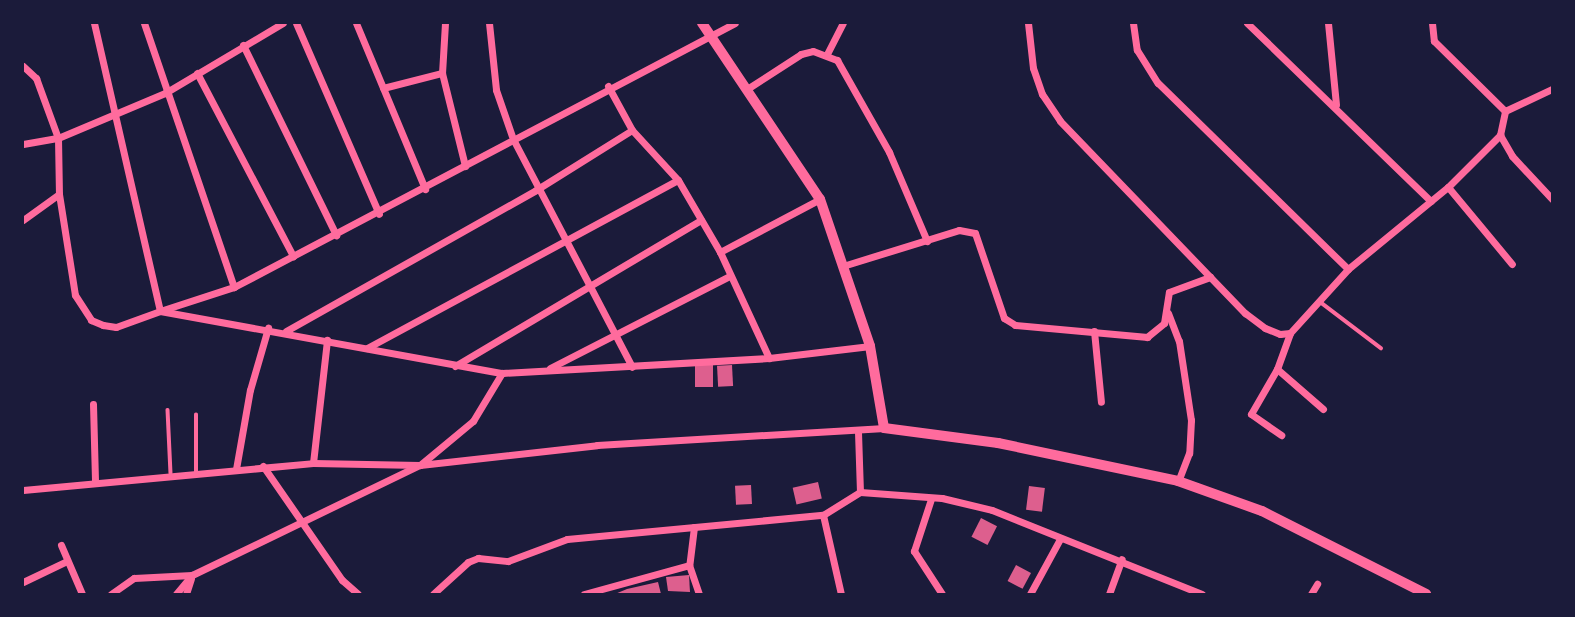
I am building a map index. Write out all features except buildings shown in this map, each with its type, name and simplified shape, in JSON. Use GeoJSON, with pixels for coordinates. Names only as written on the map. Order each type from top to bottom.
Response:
{"type":"FeatureCollection","features":[{"type":"Feature","properties":{"kind":"street"},"geometry":{"type":"LineString","coordinates":[[94,23],[113,116],[160,311]]}},
{"type":"Feature","properties":{"kind":"street"},"geometry":{"type":"LineString","coordinates":[[144,23],[165,93],[234,287]]}},
{"type":"Feature","properties":{"kind":"street"},"geometry":{"type":"LineString","coordinates":[[23,144],[58,138],[165,93],[283,23]]}},
{"type":"Feature","properties":{"kind":"street"},"geometry":{"type":"LineString","coordinates":[[296,23],[379,214]]}},
{"type":"Feature","properties":{"kind":"street"},"geometry":{"type":"LineString","coordinates":[[356,23],[425,189]]}},
{"type":"Feature","properties":{"kind":"street"},"geometry":{"type":"LineString","coordinates":[[445,23],[442,73],[465,166]]}},
{"type":"Feature","properties":{"kind":"street"},"geometry":{"type":"LineString","coordinates":[[489,23],[496,90],[513,139],[536,190],[592,287],[632,367]]}},
{"type":"Feature","properties":{"kind":"street"},"geometry":{"type":"LineString","coordinates":[[702,23],[820,199],[846,265],[870,346],[884,428]]}},
{"type":"Feature","properties":{"kind":"street"},"geometry":{"type":"LineString","coordinates":[[23,66],[36,78],[58,138],[60,194],[75,295],[91,320],[116,327],[234,287],[379,214],[608,86],[735,23]]}},
{"type":"Feature","properties":{"kind":"street"},"geometry":{"type":"LineString","coordinates":[[827,54],[843,23]]}},
{"type":"Feature","properties":{"kind":"street"},"geometry":{"type":"LineString","coordinates":[[1028,23],[1033,68],[1042,94],[1060,121],[1210,276],[1265,328],[1280,334],[1290,332]]}},
{"type":"Feature","properties":{"kind":"street"},"geometry":{"type":"LineString","coordinates":[[1133,23],[1137,50],[1158,83],[1348,270]]}},
{"type":"Feature","properties":{"kind":"street"},"geometry":{"type":"LineString","coordinates":[[1247,23],[1336,105],[1353,128],[1430,201]]}},
{"type":"Feature","properties":{"kind":"street"},"geometry":{"type":"LineString","coordinates":[[1328,23],[1336,105]]}},
{"type":"Feature","properties":{"kind":"street"},"geometry":{"type":"LineString","coordinates":[[1432,23],[1434,41],[1504,111]]}},
{"type":"Feature","properties":{"kind":"street"},"geometry":{"type":"LineString","coordinates":[[243,45],[336,235]]}},
{"type":"Feature","properties":{"kind":"street"},"geometry":{"type":"LineString","coordinates":[[747,89],[801,54],[813,51],[827,54],[845,69],[894,164],[927,241]]}},
{"type":"Feature","properties":{"kind":"street"},"geometry":{"type":"LineString","coordinates":[[197,73],[293,256]]}},
{"type":"Feature","properties":{"kind":"street"},"geometry":{"type":"LineString","coordinates":[[383,88],[442,73]]}},
{"type":"Feature","properties":{"kind":"street"},"geometry":{"type":"LineString","coordinates":[[608,86],[632,130],[678,180],[720,252],[769,358]]}},
{"type":"Feature","properties":{"kind":"street"},"geometry":{"type":"LineString","coordinates":[[1504,111],[1552,89]]}},
{"type":"Feature","properties":{"kind":"street"},"geometry":{"type":"LineString","coordinates":[[1281,435],[1251,414],[1277,369],[1290,332],[1348,270],[1448,187],[1500,135],[1504,111]]}},
{"type":"Feature","properties":{"kind":"street"},"geometry":{"type":"LineString","coordinates":[[286,331],[536,190],[632,130]]}},
{"type":"Feature","properties":{"kind":"street"},"geometry":{"type":"LineString","coordinates":[[1500,135],[1512,156],[1552,199]]}},
{"type":"Feature","properties":{"kind":"street"},"geometry":{"type":"LineString","coordinates":[[367,348],[678,180]]}},
{"type":"Feature","properties":{"kind":"street"},"geometry":{"type":"LineString","coordinates":[[1448,187],[1512,264]]}},
{"type":"Feature","properties":{"kind":"street"},"geometry":{"type":"LineString","coordinates":[[23,220],[60,194]]}},
{"type":"Feature","properties":{"kind":"street"},"geometry":{"type":"LineString","coordinates":[[720,252],[820,199]]}},
{"type":"Feature","properties":{"kind":"street"},"geometry":{"type":"LineString","coordinates":[[454,366],[592,287],[701,220]]}},
{"type":"Feature","properties":{"kind":"street"},"geometry":{"type":"LineString","coordinates":[[846,265],[959,230],[975,233],[1004,318],[1015,326],[1147,337],[1164,323],[1169,292],[1210,276]]}},
{"type":"Feature","properties":{"kind":"street"},"geometry":{"type":"LineString","coordinates":[[549,369],[730,276]]}},
{"type":"Feature","properties":{"kind":"street"},"geometry":{"type":"LineString","coordinates":[[160,311],[286,331],[454,366],[502,373],[769,358],[870,346]]}},
{"type":"Feature","properties":{"kind":"street"},"geometry":{"type":"LineString","coordinates":[[1167,311],[1180,341],[1191,420],[1189,453],[1178,481]]}},
{"type":"Feature","properties":{"kind":"street"},"geometry":{"type":"LineString","coordinates":[[236,469],[250,390],[268,328]]}},
{"type":"Feature","properties":{"kind":"street"},"geometry":{"type":"LineString","coordinates":[[1094,331],[1101,402]]}},
{"type":"Feature","properties":{"kind":"street"},"geometry":{"type":"LineString","coordinates":[[313,463],[327,340]]}},
{"type":"Feature","properties":{"kind":"street"},"geometry":{"type":"LineString","coordinates":[[1277,369],[1323,409]]}},
{"type":"Feature","properties":{"kind":"street"},"geometry":{"type":"LineString","coordinates":[[176,594],[192,575],[301,519],[420,465],[473,421],[502,373]]}},
{"type":"Feature","properties":{"kind":"street"},"geometry":{"type":"LineString","coordinates":[[93,404],[95,482]]}},
{"type":"Feature","properties":{"kind":"street"},"geometry":{"type":"LineString","coordinates":[[23,489],[313,463],[420,465],[597,444],[858,432],[884,428],[998,443],[1178,481],[1262,511],[1426,594]]}},
{"type":"Feature","properties":{"kind":"street"},"geometry":{"type":"LineString","coordinates":[[858,432],[860,492]]}},
{"type":"Feature","properties":{"kind":"street"},"geometry":{"type":"LineString","coordinates":[[263,467],[342,580],[358,594]]}},
{"type":"Feature","properties":{"kind":"street"},"geometry":{"type":"LineString","coordinates":[[433,594],[468,562],[478,558],[508,561],[567,539],[823,515],[860,492],[931,499],[992,510],[1060,539],[1122,559],[1202,594]]}},
{"type":"Feature","properties":{"kind":"street"},"geometry":{"type":"LineString","coordinates":[[931,499],[914,551],[942,594]]}},
{"type":"Feature","properties":{"kind":"street"},"geometry":{"type":"LineString","coordinates":[[823,515],[841,594]]}},
{"type":"Feature","properties":{"kind":"street"},"geometry":{"type":"LineString","coordinates":[[694,527],[689,565],[699,594]]}},
{"type":"Feature","properties":{"kind":"street"},"geometry":{"type":"LineString","coordinates":[[1030,594],[1060,539]]}},
{"type":"Feature","properties":{"kind":"street"},"geometry":{"type":"LineString","coordinates":[[61,545],[82,594]]}},
{"type":"Feature","properties":{"kind":"street"},"geometry":{"type":"LineString","coordinates":[[1109,594],[1122,559]]}},
{"type":"Feature","properties":{"kind":"street"},"geometry":{"type":"LineString","coordinates":[[23,582],[68,561]]}},
{"type":"Feature","properties":{"kind":"street"},"geometry":{"type":"LineString","coordinates":[[584,594],[689,565]]}},
{"type":"Feature","properties":{"kind":"street"},"geometry":{"type":"LineString","coordinates":[[111,594],[134,578],[192,575]]}},
{"type":"Feature","properties":{"kind":"street"},"geometry":{"type":"LineString","coordinates":[[186,594],[192,575]]}},
{"type":"Feature","properties":{"kind":"street"},"geometry":{"type":"LineString","coordinates":[[1311,594],[1317,584]]}},
{"type":"Feature","properties":{"kind":"lane"},"geometry":{"type":"LineString","coordinates":[[1319,301],[1381,348]]}},
{"type":"Feature","properties":{"kind":"lane"},"geometry":{"type":"LineString","coordinates":[[168,410],[171,474]]}},
{"type":"Feature","properties":{"kind":"lane"},"geometry":{"type":"LineString","coordinates":[[196,415],[196,472]]}}]}
